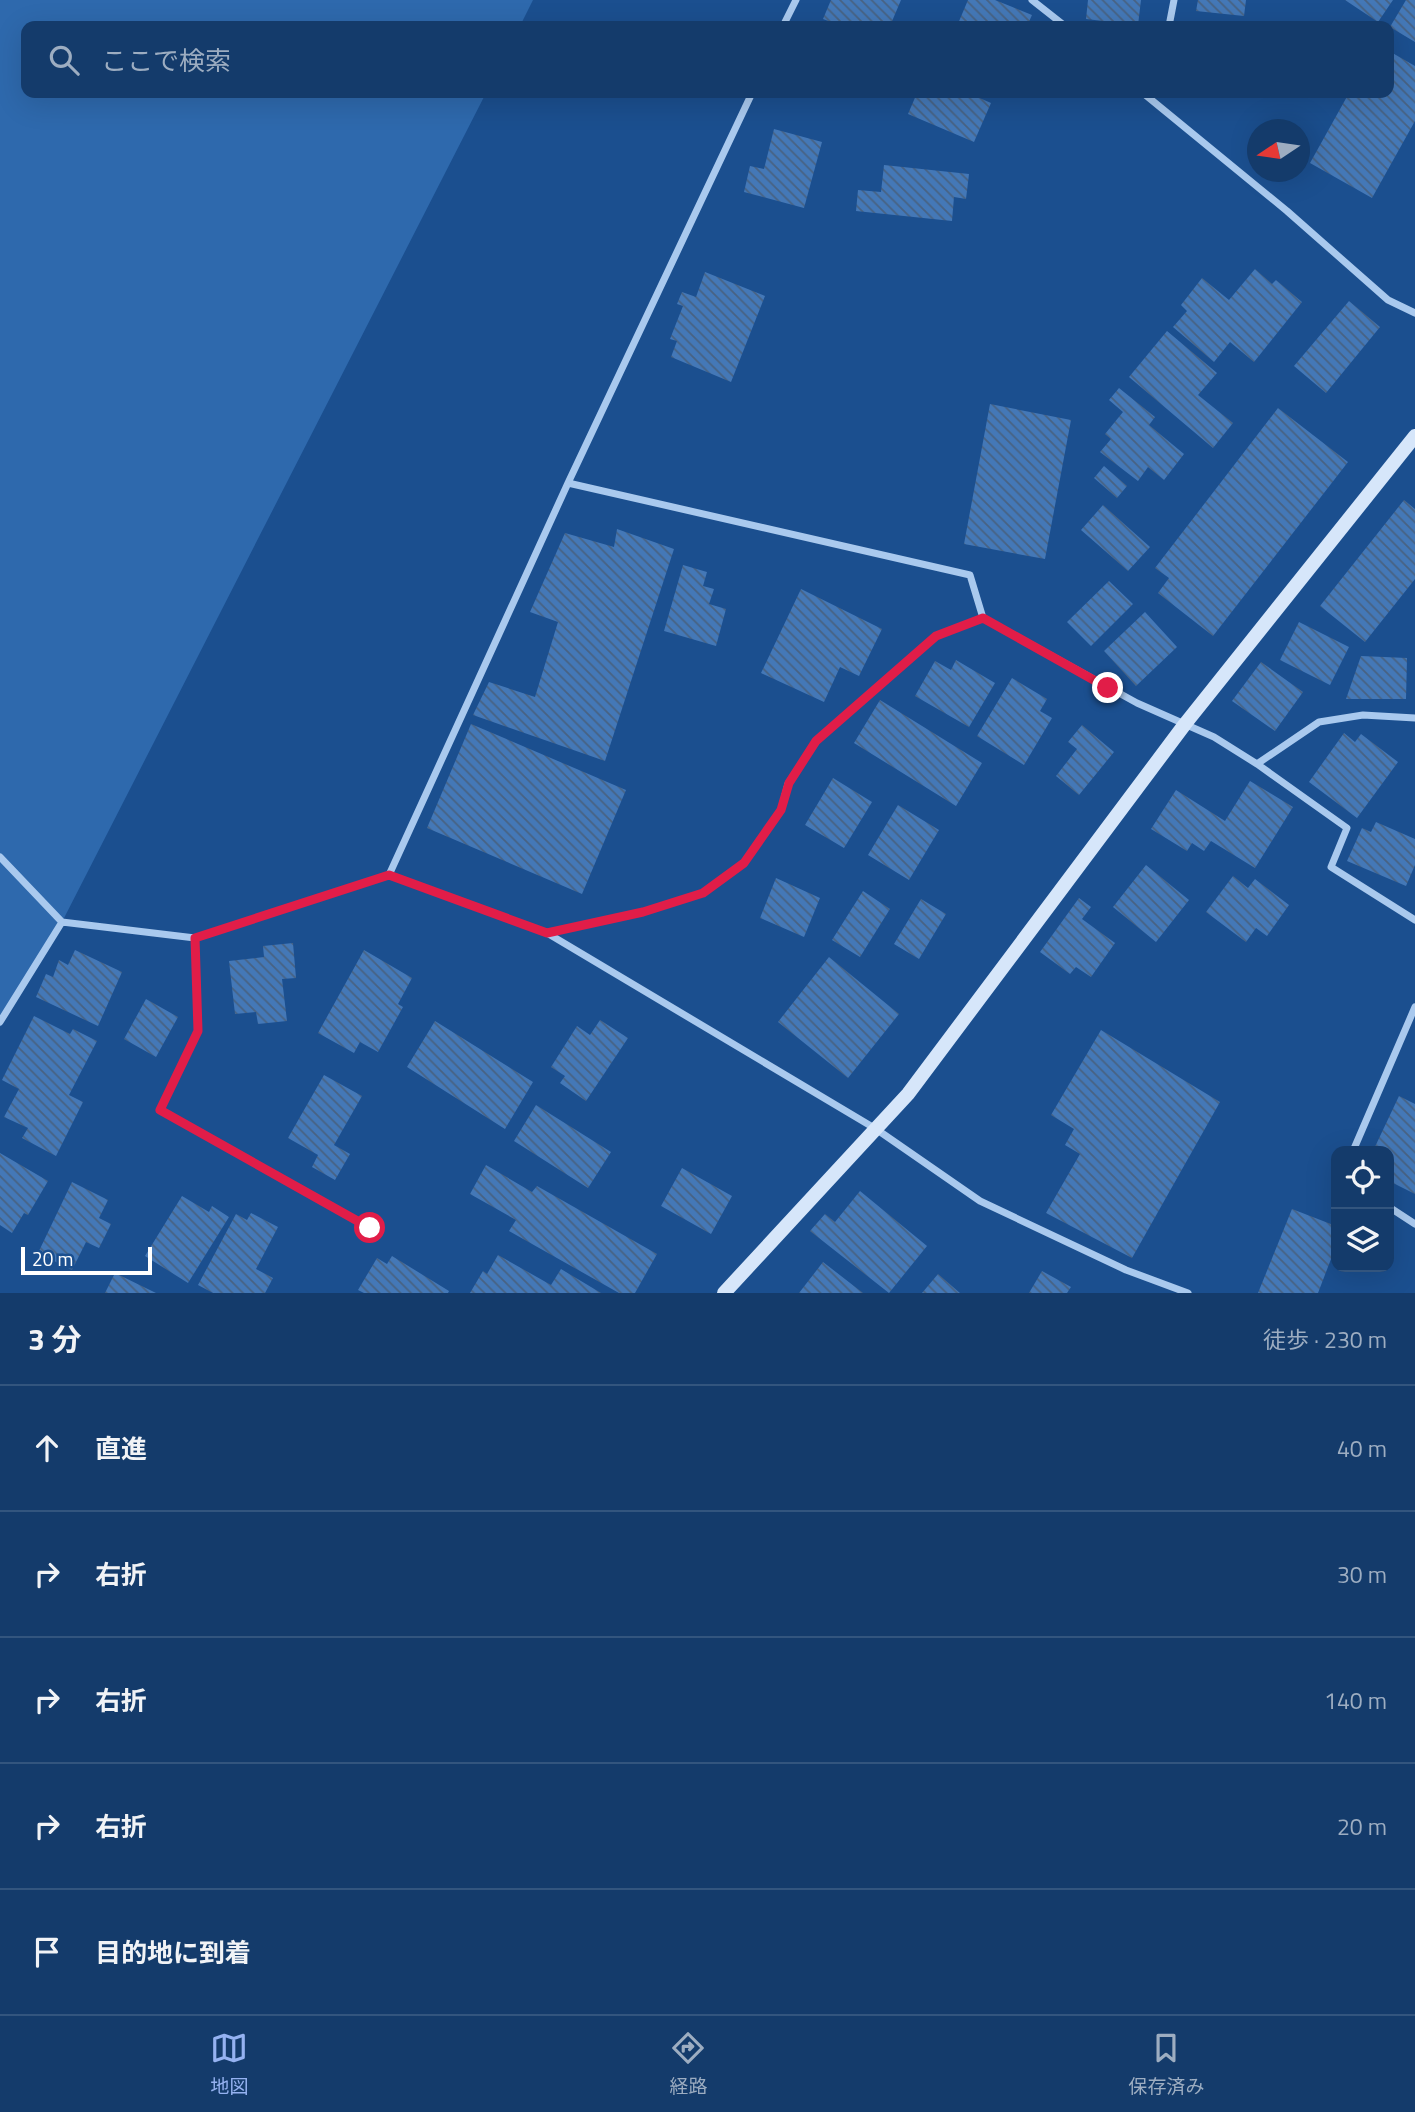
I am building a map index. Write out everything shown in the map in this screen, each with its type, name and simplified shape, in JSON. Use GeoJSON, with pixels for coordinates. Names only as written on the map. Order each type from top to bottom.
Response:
{"type":"FeatureCollection","features":[{"type":"Feature","properties":{"kind":"street"},"geometry":{"type":"LineString","coordinates":[[786,21],[796,0]]}},
{"type":"Feature","properties":{"kind":"street"},"geometry":{"type":"LineString","coordinates":[[1032,0],[1059,21]]}},
{"type":"Feature","properties":{"kind":"street"},"geometry":{"type":"LineString","coordinates":[[1170,21],[1174,0]]}},
{"type":"Feature","properties":{"kind":"street"},"geometry":{"type":"LineString","coordinates":[[389,875],[568,483],[750,98]]}},
{"type":"Feature","properties":{"kind":"street"},"geometry":{"type":"LineString","coordinates":[[1150,98],[1287,211],[1388,300],[1415,313]]}},
{"type":"Feature","properties":{"kind":"street"},"geometry":{"type":"LineString","coordinates":[[1156,98],[1156,103]]}},
{"type":"Feature","properties":{"kind":"street"},"geometry":{"type":"LineString","coordinates":[[724,1293],[908,1094],[1185,724],[1415,436]]}},
{"type":"Feature","properties":{"kind":"street"},"geometry":{"type":"LineString","coordinates":[[568,483],[970,575],[983,618],[1137,703],[1214,737],[1347,828],[1331,867],[1415,920]]}},
{"type":"Feature","properties":{"kind":"street"},"geometry":{"type":"LineString","coordinates":[[547,933],[643,912],[703,893],[744,863],[781,810],[789,783],[816,741],[936,636],[983,618]]}},
{"type":"Feature","properties":{"kind":"street"},"geometry":{"type":"LineString","coordinates":[[1257,764],[1320,722],[1363,715],[1415,718]]}},
{"type":"Feature","properties":{"kind":"street"},"geometry":{"type":"LineString","coordinates":[[0,857],[62,922],[195,938],[389,875],[547,933],[876,1129],[981,1201],[1126,1270],[1188,1293]]}},
{"type":"Feature","properties":{"kind":"street"},"geometry":{"type":"LineString","coordinates":[[0,1022],[62,922]]}},
{"type":"Feature","properties":{"kind":"street"},"geometry":{"type":"LineString","coordinates":[[195,938],[198,1031],[160,1110],[370,1228]]}},
{"type":"Feature","properties":{"kind":"street"},"geometry":{"type":"LineString","coordinates":[[1355,1146],[1415,1007]]}},
{"type":"Feature","properties":{"kind":"street"},"geometry":{"type":"LineString","coordinates":[[1391,1209],[1415,1223]]}},
{"type":"Feature","properties":{"kind":"shaded area"},"geometry":{"type":"Polygon","coordinates":[[[0,0],[533,0],[522,21],[21,21],[21,98],[483,98],[62,922],[0,1027],[0,0]]]}},
{"type":"Feature","properties":{"kind":"building"},"geometry":{"type":"Polygon","coordinates":[[[831,0],[901,0],[892,21],[823,19],[831,0]]]}},
{"type":"Feature","properties":{"kind":"building"},"geometry":{"type":"Polygon","coordinates":[[[968,0],[995,0],[1032,15],[1029,21],[959,21],[968,0]]]}},
{"type":"Feature","properties":{"kind":"building"},"geometry":{"type":"Polygon","coordinates":[[[1088,0],[1141,0],[1138,21],[1086,19],[1088,0]]]}},
{"type":"Feature","properties":{"kind":"building"},"geometry":{"type":"Polygon","coordinates":[[[1198,0],[1246,0],[1244,16],[1196,11],[1198,0]]]}},
{"type":"Feature","properties":{"kind":"building"},"geometry":{"type":"Polygon","coordinates":[[[1345,0],[1393,0],[1376,21],[1345,0]]]}},
{"type":"Feature","properties":{"kind":"building"},"geometry":{"type":"Polygon","coordinates":[[[1406,0],[1415,0],[1415,42],[1394,29],[1394,21],[1406,0]]]}},
{"type":"Feature","properties":{"kind":"building"},"geometry":{"type":"Polygon","coordinates":[[[1394,54],[1415,66],[1415,121],[1372,198],[1310,163],[1346,98],[1394,98],[1394,54]]]}},
{"type":"Feature","properties":{"kind":"building"},"geometry":{"type":"Polygon","coordinates":[[[915,98],[980,98],[991,103],[974,142],[908,114],[915,98]]]}},
{"type":"Feature","properties":{"kind":"building"},"geometry":{"type":"Polygon","coordinates":[[[774,129],[822,142],[804,208],[744,192],[750,166],[764,169],[774,129]]]}},
{"type":"Feature","properties":{"kind":"building"},"geometry":{"type":"Polygon","coordinates":[[[884,165],[969,174],[966,199],[954,197],[952,221],[856,211],[858,190],[881,192],[884,165]]]}},
{"type":"Feature","properties":{"kind":"building"},"geometry":{"type":"Polygon","coordinates":[[[1255,269],[1272,284],[1276,280],[1302,302],[1254,362],[1230,342],[1214,362],[1173,327],[1187,311],[1181,305],[1202,278],[1229,300],[1255,269]]]}},
{"type":"Feature","properties":{"kind":"building"},"geometry":{"type":"Polygon","coordinates":[[[705,272],[765,296],[731,382],[671,357],[677,341],[670,339],[683,306],[677,304],[682,292],[696,297],[705,272]]]}},
{"type":"Feature","properties":{"kind":"building"},"geometry":{"type":"Polygon","coordinates":[[[1349,301],[1380,327],[1326,393],[1294,366],[1349,301]]]}},
{"type":"Feature","properties":{"kind":"building"},"geometry":{"type":"Polygon","coordinates":[[[1167,331],[1217,373],[1198,395],[1233,423],[1213,448],[1129,377],[1167,331]]]}},
{"type":"Feature","properties":{"kind":"building"},"geometry":{"type":"Polygon","coordinates":[[[1119,388],[1155,417],[1149,425],[1184,454],[1164,480],[1148,467],[1138,481],[1100,452],[1111,439],[1105,434],[1123,412],[1109,400],[1119,388]]]}},
{"type":"Feature","properties":{"kind":"building"},"geometry":{"type":"Polygon","coordinates":[[[990,404],[1071,420],[1045,559],[964,544],[990,404]]]}},
{"type":"Feature","properties":{"kind":"building"},"geometry":{"type":"Polygon","coordinates":[[[1278,408],[1348,462],[1213,636],[1158,593],[1169,578],[1155,568],[1278,408]]]}},
{"type":"Feature","properties":{"kind":"building"},"geometry":{"type":"Polygon","coordinates":[[[1104,466],[1127,486],[1117,498],[1094,478],[1104,466]]]}},
{"type":"Feature","properties":{"kind":"building"},"geometry":{"type":"Polygon","coordinates":[[[1404,500],[1415,509],[1415,579],[1365,642],[1320,606],[1404,500]]]}},
{"type":"Feature","properties":{"kind":"building"},"geometry":{"type":"Polygon","coordinates":[[[1103,505],[1150,547],[1128,571],[1081,530],[1103,505]]]}},
{"type":"Feature","properties":{"kind":"building"},"geometry":{"type":"Polygon","coordinates":[[[617,529],[674,549],[605,761],[473,715],[489,682],[535,697],[558,622],[530,612],[565,533],[614,547],[617,529]]]}},
{"type":"Feature","properties":{"kind":"building"},"geometry":{"type":"Polygon","coordinates":[[[683,565],[707,572],[703,586],[714,589],[709,604],[726,609],[716,646],[664,631],[683,565]]]}},
{"type":"Feature","properties":{"kind":"building"},"geometry":{"type":"Polygon","coordinates":[[[1109,581],[1133,604],[1091,646],[1067,622],[1109,581]]]}},
{"type":"Feature","properties":{"kind":"building"},"geometry":{"type":"Polygon","coordinates":[[[801,589],[882,629],[859,676],[840,667],[824,702],[761,673],[801,589]]]}},
{"type":"Feature","properties":{"kind":"building"},"geometry":{"type":"Polygon","coordinates":[[[1145,612],[1177,647],[1136,686],[1104,651],[1145,612]]]}},
{"type":"Feature","properties":{"kind":"building"},"geometry":{"type":"Polygon","coordinates":[[[1299,622],[1349,647],[1330,685],[1280,660],[1299,622]]]}},
{"type":"Feature","properties":{"kind":"building"},"geometry":{"type":"Polygon","coordinates":[[[1361,656],[1407,658],[1406,699],[1346,699],[1361,656]]]}},
{"type":"Feature","properties":{"kind":"building"},"geometry":{"type":"Polygon","coordinates":[[[956,660],[995,683],[969,727],[915,696],[935,661],[951,670],[956,660]]]}},
{"type":"Feature","properties":{"kind":"building"},"geometry":{"type":"Polygon","coordinates":[[[1261,662],[1303,692],[1275,731],[1232,701],[1261,662]]]}},
{"type":"Feature","properties":{"kind":"building"},"geometry":{"type":"Polygon","coordinates":[[[1012,678],[1047,699],[1040,711],[1052,718],[1024,765],[977,736],[1012,678]]]}},
{"type":"Feature","properties":{"kind":"building"},"geometry":{"type":"Polygon","coordinates":[[[880,700],[982,763],[956,806],[854,743],[880,700]]]}},
{"type":"Feature","properties":{"kind":"building"},"geometry":{"type":"Polygon","coordinates":[[[471,724],[626,790],[582,894],[427,828],[471,724]]]}},
{"type":"Feature","properties":{"kind":"building"},"geometry":{"type":"Polygon","coordinates":[[[1082,725],[1114,752],[1079,795],[1056,776],[1077,749],[1068,742],[1082,725]]]}},
{"type":"Feature","properties":{"kind":"building"},"geometry":{"type":"Polygon","coordinates":[[[1344,733],[1355,742],[1361,734],[1398,762],[1357,818],[1309,782],[1344,733]]]}},
{"type":"Feature","properties":{"kind":"building"},"geometry":{"type":"Polygon","coordinates":[[[833,778],[872,802],[844,848],[805,825],[833,778]]]}},
{"type":"Feature","properties":{"kind":"building"},"geometry":{"type":"Polygon","coordinates":[[[1250,781],[1293,807],[1255,868],[1211,841],[1204,851],[1192,843],[1187,851],[1151,829],[1176,790],[1225,821],[1250,781]]]}},
{"type":"Feature","properties":{"kind":"building"},"geometry":{"type":"Polygon","coordinates":[[[898,805],[939,830],[909,880],[868,855],[898,805]]]}},
{"type":"Feature","properties":{"kind":"building"},"geometry":{"type":"Polygon","coordinates":[[[1376,822],[1415,839],[1415,865],[1406,886],[1347,861],[1362,828],[1371,832],[1376,822]]]}},
{"type":"Feature","properties":{"kind":"building"},"geometry":{"type":"Polygon","coordinates":[[[1146,865],[1189,900],[1156,942],[1113,907],[1146,865]]]}},
{"type":"Feature","properties":{"kind":"building"},"geometry":{"type":"Polygon","coordinates":[[[1233,876],[1248,888],[1255,879],[1289,905],[1267,936],[1256,928],[1246,942],[1206,912],[1233,876]]]}},
{"type":"Feature","properties":{"kind":"building"},"geometry":{"type":"Polygon","coordinates":[[[776,878],[820,898],[804,937],[760,918],[776,878]]]}},
{"type":"Feature","properties":{"kind":"building"},"geometry":{"type":"Polygon","coordinates":[[[863,891],[890,909],[860,957],[832,940],[863,891]]]}},
{"type":"Feature","properties":{"kind":"building"},"geometry":{"type":"Polygon","coordinates":[[[1079,898],[1091,907],[1082,919],[1115,943],[1091,977],[1076,967],[1070,974],[1040,952],[1079,898]]]}},
{"type":"Feature","properties":{"kind":"building"},"geometry":{"type":"Polygon","coordinates":[[[921,899],[946,914],[919,959],[894,944],[921,899]]]}},
{"type":"Feature","properties":{"kind":"building"},"geometry":{"type":"Polygon","coordinates":[[[293,943],[296,978],[282,979],[287,1021],[258,1024],[256,1012],[235,1014],[229,961],[264,957],[263,946],[293,943]]]}},
{"type":"Feature","properties":{"kind":"building"},"geometry":{"type":"Polygon","coordinates":[[[75,950],[122,972],[98,1026],[36,997],[46,974],[53,977],[59,960],[68,965],[75,950]]]}},
{"type":"Feature","properties":{"kind":"building"},"geometry":{"type":"Polygon","coordinates":[[[364,950],[412,978],[398,1004],[403,1007],[378,1052],[360,1042],[354,1053],[318,1033],[364,950]]]}},
{"type":"Feature","properties":{"kind":"building"},"geometry":{"type":"Polygon","coordinates":[[[829,957],[899,1014],[848,1078],[778,1022],[829,957]]]}},
{"type":"Feature","properties":{"kind":"building"},"geometry":{"type":"Polygon","coordinates":[[[146,999],[178,1017],[156,1057],[124,1039],[146,999]]]}},
{"type":"Feature","properties":{"kind":"building"},"geometry":{"type":"Polygon","coordinates":[[[34,1016],[70,1034],[73,1029],[97,1041],[69,1095],[83,1102],[56,1156],[22,1138],[28,1128],[4,1117],[19,1089],[2,1080],[34,1016]]]}},
{"type":"Feature","properties":{"kind":"building"},"geometry":{"type":"Polygon","coordinates":[[[600,1020],[628,1038],[586,1101],[560,1083],[565,1076],[551,1067],[577,1026],[590,1035],[600,1020]]]}},
{"type":"Feature","properties":{"kind":"building"},"geometry":{"type":"Polygon","coordinates":[[[435,1021],[533,1082],[505,1129],[407,1067],[435,1021]]]}},
{"type":"Feature","properties":{"kind":"building"},"geometry":{"type":"Polygon","coordinates":[[[1101,1030],[1220,1102],[1132,1258],[1046,1213],[1080,1154],[1065,1145],[1074,1129],[1051,1115],[1101,1030]]]}},
{"type":"Feature","properties":{"kind":"building"},"geometry":{"type":"Polygon","coordinates":[[[324,1075],[362,1096],[334,1145],[350,1154],[335,1180],[312,1167],[318,1155],[288,1138],[324,1075]]]}},
{"type":"Feature","properties":{"kind":"building"},"geometry":{"type":"Polygon","coordinates":[[[1399,1096],[1415,1104],[1415,1194],[1394,1184],[1394,1146],[1375,1146],[1399,1096]]]}},
{"type":"Feature","properties":{"kind":"building"},"geometry":{"type":"Polygon","coordinates":[[[536,1105],[611,1152],[588,1188],[514,1141],[536,1105]]]}},
{"type":"Feature","properties":{"kind":"building"},"geometry":{"type":"Polygon","coordinates":[[[0,1153],[48,1181],[28,1215],[24,1213],[12,1233],[0,1225],[0,1153]]]}},
{"type":"Feature","properties":{"kind":"building"},"geometry":{"type":"Polygon","coordinates":[[[486,1165],[532,1192],[537,1186],[657,1254],[635,1293],[619,1293],[509,1231],[516,1220],[470,1194],[486,1165]]]}},
{"type":"Feature","properties":{"kind":"building"},"geometry":{"type":"Polygon","coordinates":[[[682,1168],[732,1196],[711,1234],[661,1206],[682,1168]]]}},
{"type":"Feature","properties":{"kind":"building"},"geometry":{"type":"Polygon","coordinates":[[[72,1182],[108,1200],[99,1218],[111,1224],[99,1248],[86,1242],[72,1270],[38,1253],[72,1182]]]}},
{"type":"Feature","properties":{"kind":"building"},"geometry":{"type":"Polygon","coordinates":[[[860,1191],[927,1246],[889,1293],[810,1231],[825,1214],[835,1222],[860,1191]]]}},
{"type":"Feature","properties":{"kind":"building"},"geometry":{"type":"Polygon","coordinates":[[[182,1196],[209,1212],[212,1206],[229,1217],[188,1283],[145,1256],[182,1196]]]}},
{"type":"Feature","properties":{"kind":"building"},"geometry":{"type":"Polygon","coordinates":[[[1292,1209],[1331,1224],[1331,1259],[1318,1293],[1258,1293],[1292,1209]]]}},
{"type":"Feature","properties":{"kind":"building"},"geometry":{"type":"Polygon","coordinates":[[[251,1213],[278,1227],[256,1269],[273,1278],[265,1293],[213,1293],[198,1285],[236,1214],[247,1220],[251,1213]]]}},
{"type":"Feature","properties":{"kind":"building"},"geometry":{"type":"Polygon","coordinates":[[[498,1255],[551,1285],[561,1269],[601,1293],[470,1293],[483,1271],[487,1274],[498,1255]]]}},
{"type":"Feature","properties":{"kind":"building"},"geometry":{"type":"Polygon","coordinates":[[[392,1256],[449,1291],[448,1293],[364,1293],[358,1290],[377,1258],[387,1264],[392,1256]]]}},
{"type":"Feature","properties":{"kind":"building"},"geometry":{"type":"Polygon","coordinates":[[[823,1262],[863,1293],[799,1293],[823,1262]]]}},
{"type":"Feature","properties":{"kind":"building"},"geometry":{"type":"Polygon","coordinates":[[[1042,1271],[1071,1287],[1067,1293],[1029,1293],[1042,1271]]]}},
{"type":"Feature","properties":{"kind":"building"},"geometry":{"type":"Polygon","coordinates":[[[115,1273],[156,1293],[105,1293],[115,1273]]]}},
{"type":"Feature","properties":{"kind":"building"},"geometry":{"type":"Polygon","coordinates":[[[938,1274],[960,1293],[922,1293],[938,1274]]]}},
{"type":"Feature","properties":{"kind":"route"},"geometry":{"type":"LineString","coordinates":[[370,1228],[160,1110],[198,1031],[195,938],[389,875],[547,933],[643,912],[703,893],[744,863],[781,810],[789,783],[816,741],[863,697],[936,636],[983,618],[1108,688]]}}]}
